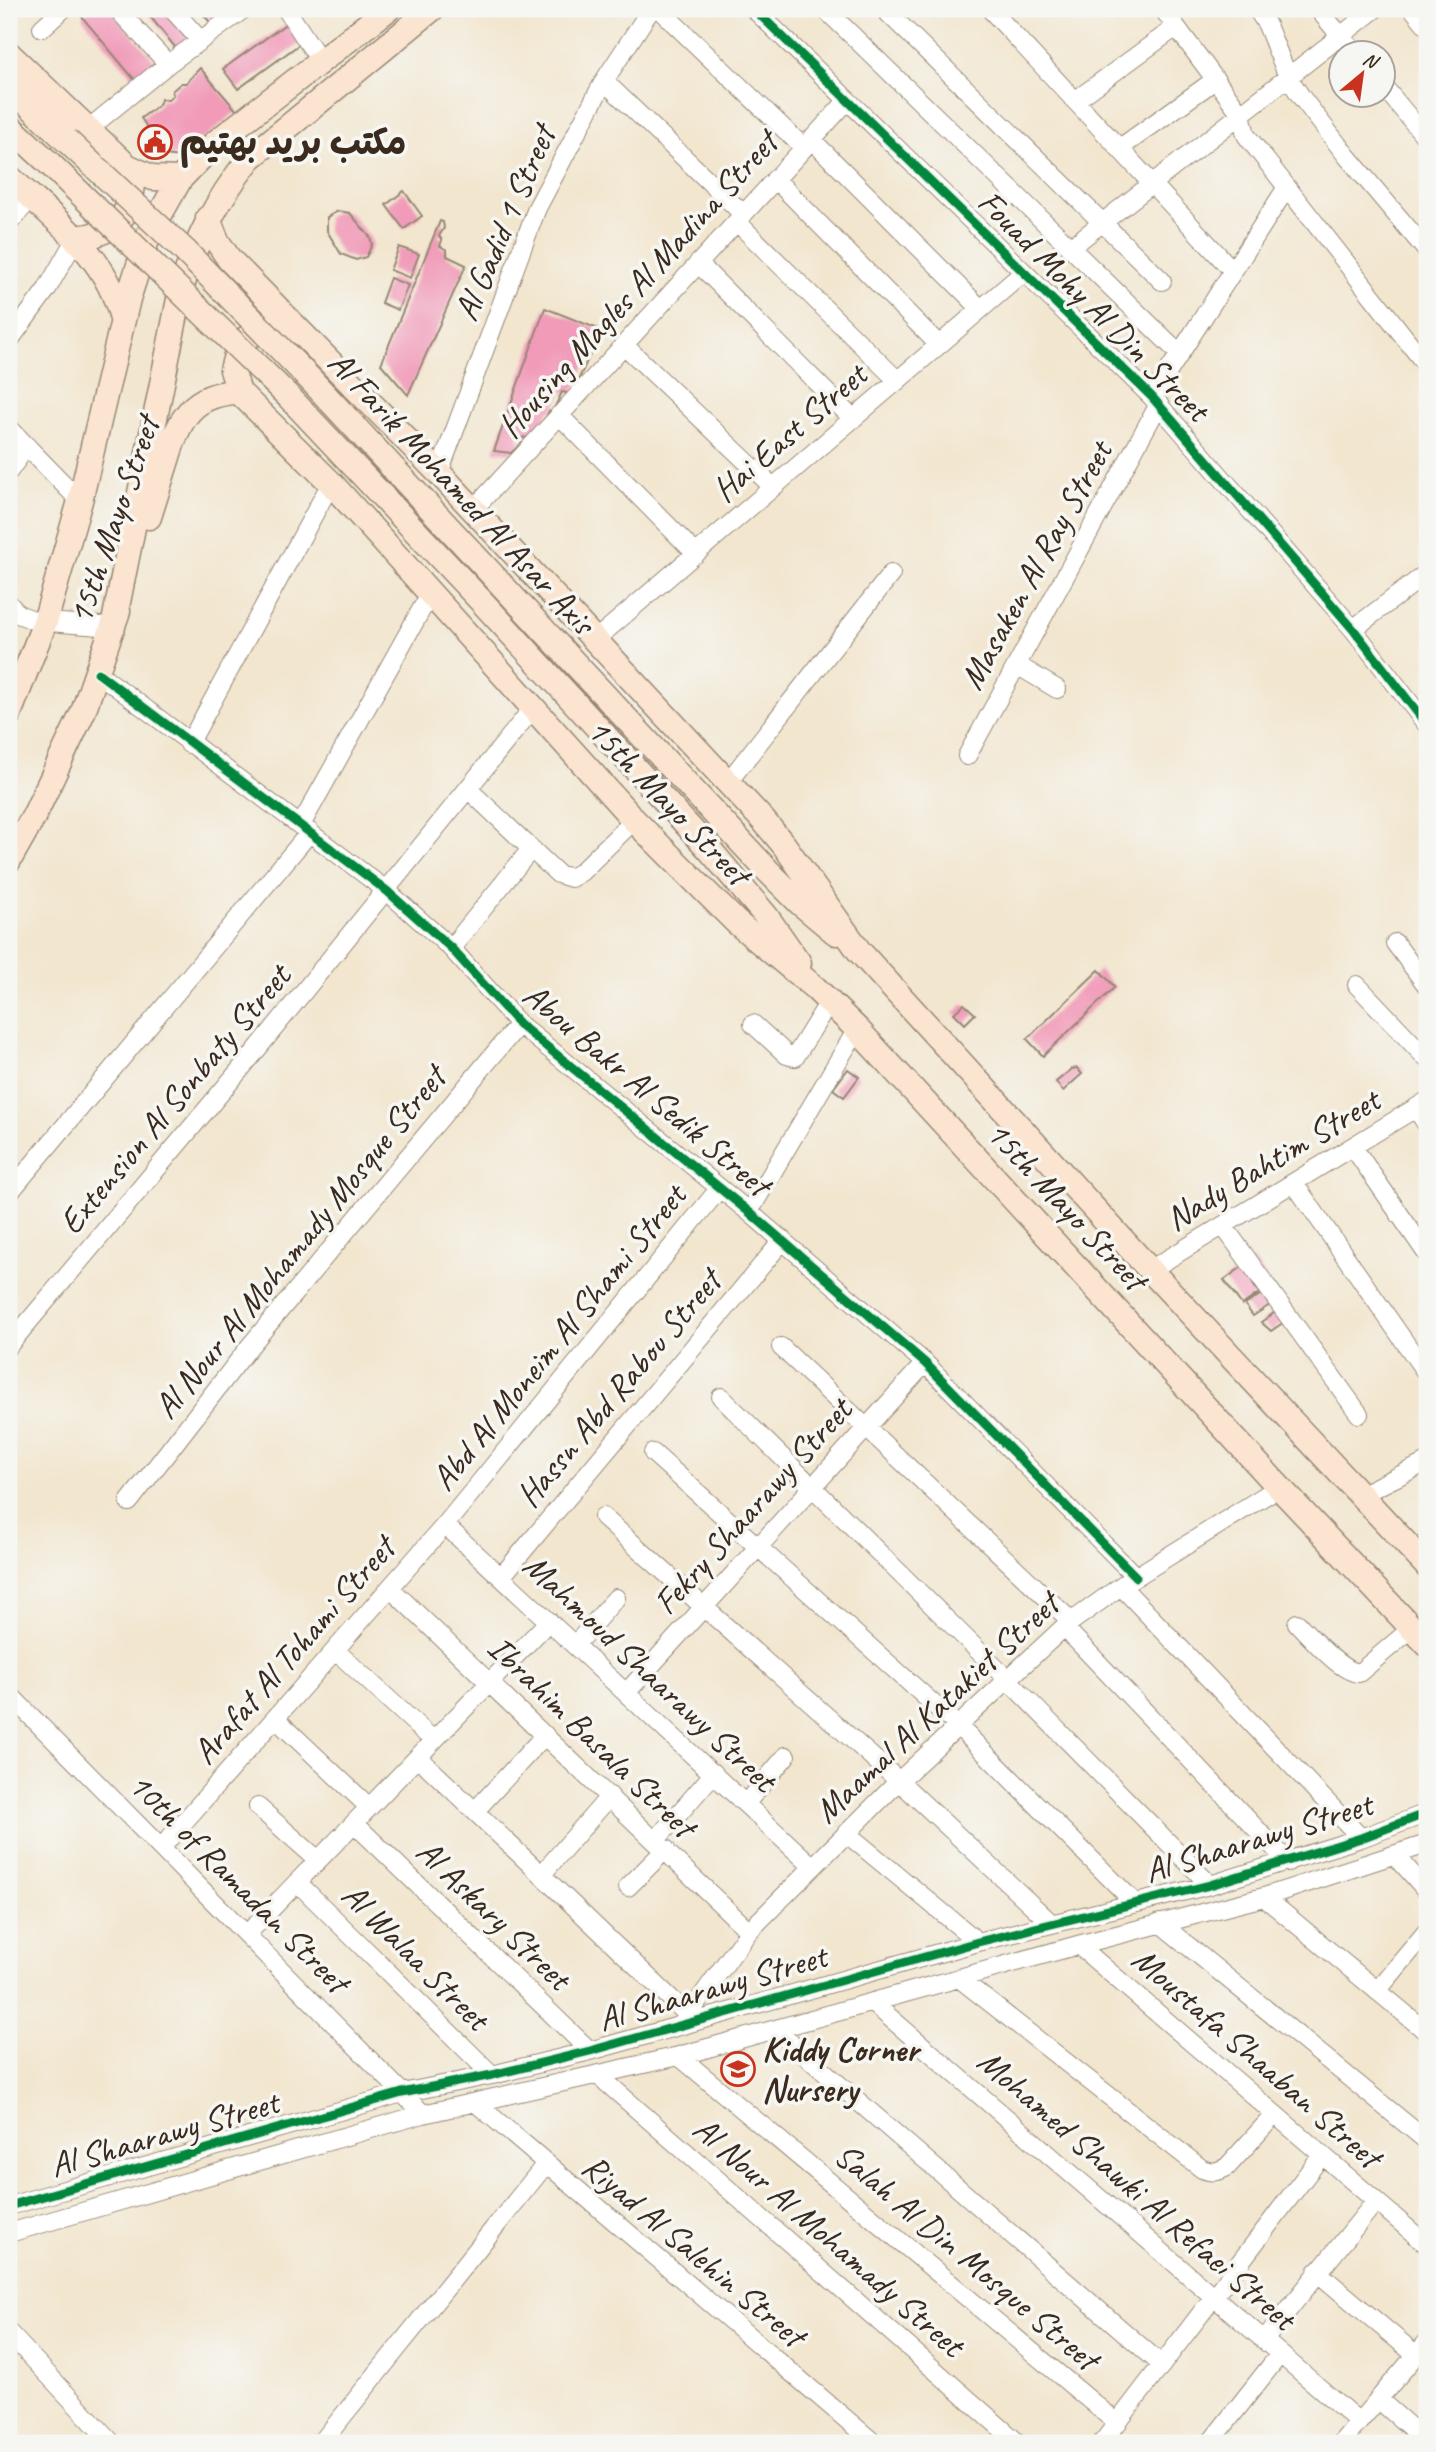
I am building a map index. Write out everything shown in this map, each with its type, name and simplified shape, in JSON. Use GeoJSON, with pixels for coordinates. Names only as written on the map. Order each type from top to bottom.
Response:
{"type":"FeatureCollection","features":[{"type":"Feature","properties":{"kind":"main road","name":"15th Mayo Street"},"geometry":{"type":"LineString","coordinates":[[9,714],[45,622],[80,501],[137,264],[149,234],[180,179],[215,143],[388,9]]}},
{"type":"Feature","properties":{"kind":"main road"},"geometry":{"type":"LineString","coordinates":[[113,627],[180,294],[196,243],[208,218],[250,158],[432,9]]}},
{"type":"Feature","properties":{"kind":"main road"},"geometry":{"type":"LineString","coordinates":[[9,54],[127,166],[153,178],[180,179]]}},
{"type":"Feature","properties":{"kind":"main road","name":"Al Farik Mohamed Al Asar Axis"},"geometry":{"type":"LineString","coordinates":[[9,86],[194,260],[311,380],[768,871],[800,903],[859,951]]}},
{"type":"Feature","properties":{"kind":"main road","name":"Al Farik Mohamed Al Asar Axis"},"geometry":{"type":"LineString","coordinates":[[9,126],[289,397],[475,594],[710,850],[766,916],[822,995]]}},
{"type":"Feature","properties":{"kind":"main road"},"geometry":{"type":"LineString","coordinates":[[76,238],[94,236],[110,229],[123,216],[131,201],[133,183],[127,166]]}},
{"type":"Feature","properties":{"kind":"main road"},"geometry":{"type":"LineString","coordinates":[[9,177],[76,238],[105,274],[113,289],[122,321]]}},
{"type":"Feature","properties":{"kind":"main road","name":"15th Mayo Street"},"geometry":{"type":"LineString","coordinates":[[208,218],[223,250],[299,332],[439,473],[728,782],[784,845],[859,951],[1150,1270],[1427,1566]]}},
{"type":"Feature","properties":{"kind":"main road"},"geometry":{"type":"LineString","coordinates":[[239,392],[232,370],[238,348],[245,339],[265,327],[277,326],[299,332]]}},
{"type":"Feature","properties":{"kind":"main road","name":"15th Mayo Street"},"geometry":{"type":"LineString","coordinates":[[9,860],[40,804],[83,712],[178,426],[197,404],[224,392],[239,392],[331,483],[634,820],[736,922],[822,995],[857,1029],[1420,1636]]}},
{"type":"Feature","properties":{"kind":"street"},"geometry":{"type":"LineString","coordinates":[[42,28],[63,9]]}},
{"type":"Feature","properties":{"kind":"street"},"geometry":{"type":"LineString","coordinates":[[117,9],[168,64]]}},
{"type":"Feature","properties":{"kind":"street"},"geometry":{"type":"LineString","coordinates":[[172,9],[200,40]]}},
{"type":"Feature","properties":{"kind":"street"},"geometry":{"type":"LineString","coordinates":[[286,9],[321,62]]}},
{"type":"Feature","properties":{"kind":"street","name":"Al Gadid 1 Street"},"geometry":{"type":"LineString","coordinates":[[439,473],[537,208],[604,81],[651,9]]}},
{"type":"Feature","properties":{"kind":"street"},"geometry":{"type":"LineString","coordinates":[[659,9],[808,144],[981,309]]}},
{"type":"Feature","properties":{"kind":"street","name":"Fouad Mohy Al Din Street"},"geometry":{"type":"LineString","coordinates":[[754,9],[1155,401],[1353,629],[1427,725]]}},
{"type":"Feature","properties":{"kind":"street"},"geometry":{"type":"LineString","coordinates":[[825,9],[1180,355]]}},
{"type":"Feature","properties":{"kind":"street"},"geometry":{"type":"LineString","coordinates":[[884,9],[1162,281]]}},
{"type":"Feature","properties":{"kind":"street"},"geometry":{"type":"LineString","coordinates":[[990,9],[1233,271]]}},
{"type":"Feature","properties":{"kind":"street"},"geometry":{"type":"LineString","coordinates":[[1163,9],[1241,114],[1246,135],[1427,366]]}},
{"type":"Feature","properties":{"kind":"street"},"geometry":{"type":"LineString","coordinates":[[1257,9],[1267,25],[1288,77],[1346,155],[1427,251]]}},
{"type":"Feature","properties":{"kind":"street"},"geometry":{"type":"LineString","coordinates":[[1318,9],[1340,37]]}},
{"type":"Feature","properties":{"kind":"street"},"geometry":{"type":"LineString","coordinates":[[1070,247],[1375,9]]}},
{"type":"Feature","properties":{"kind":"street"},"geometry":{"type":"LineString","coordinates":[[1413,9],[1427,26]]}},
{"type":"Feature","properties":{"kind":"street"},"geometry":{"type":"LineString","coordinates":[[87,130],[238,10]]}},
{"type":"Feature","properties":{"kind":"street"},"geometry":{"type":"LineString","coordinates":[[1076,100],[1176,27]]}},
{"type":"Feature","properties":{"kind":"street"},"geometry":{"type":"LineString","coordinates":[[1120,148],[1215,80]]}},
{"type":"Feature","properties":{"kind":"street"},"geometry":{"type":"LineString","coordinates":[[604,81],[898,381]]}},
{"type":"Feature","properties":{"kind":"street","name":"Housing Magles Al Madina Street"},"geometry":{"type":"LineString","coordinates":[[473,510],[847,101]]}},
{"type":"Feature","properties":{"kind":"street"},"geometry":{"type":"LineString","coordinates":[[1398,104],[1427,139]]}},
{"type":"Feature","properties":{"kind":"street"},"geometry":{"type":"LineString","coordinates":[[775,179],[939,345]]}},
{"type":"Feature","properties":{"kind":"street","name":"Masaken Al Ray Street"},"geometry":{"type":"LineString","coordinates":[[967,755],[1180,355],[1287,187]]}},
{"type":"Feature","properties":{"kind":"street"},"geometry":{"type":"LineString","coordinates":[[9,223],[31,198]]}},
{"type":"Feature","properties":{"kind":"street"},"geometry":{"type":"LineString","coordinates":[[9,341],[47,289],[76,238]]}},
{"type":"Feature","properties":{"kind":"street"},"geometry":{"type":"LineString","coordinates":[[698,263],[853,419]]}},
{"type":"Feature","properties":{"kind":"street","name":"Hai East Street"},"geometry":{"type":"LineString","coordinates":[[595,640],[1024,272]]}},
{"type":"Feature","properties":{"kind":"street"},"geometry":{"type":"LineString","coordinates":[[624,345],[774,487]]}},
{"type":"Feature","properties":{"kind":"street"},"geometry":{"type":"LineString","coordinates":[[559,415],[696,554]]}},
{"type":"Feature","properties":{"kind":"street"},"geometry":{"type":"LineString","coordinates":[[9,428],[80,501]]}},
{"type":"Feature","properties":{"kind":"street"},"geometry":{"type":"LineString","coordinates":[[9,471],[27,446]]}},
{"type":"Feature","properties":{"kind":"street"},"geometry":{"type":"LineString","coordinates":[[189,744],[331,483]]}},
{"type":"Feature","properties":{"kind":"street"},"geometry":{"type":"LineString","coordinates":[[1353,629],[1427,573]]}},
{"type":"Feature","properties":{"kind":"street"},"geometry":{"type":"LineString","coordinates":[[728,782],[891,574]]}},
{"type":"Feature","properties":{"kind":"street"},"geometry":{"type":"LineString","coordinates":[[9,1193],[306,829],[430,594]]}},
{"type":"Feature","properties":{"kind":"street"},"geometry":{"type":"LineString","coordinates":[[9,604],[26,618],[113,627]]}},
{"type":"Feature","properties":{"kind":"street"},"geometry":{"type":"LineString","coordinates":[[1017,665],[1057,690]]}},
{"type":"Feature","properties":{"kind":"street","name":"Abou Bakr Al Sedik Street"},"geometry":{"type":"LineString","coordinates":[[98,673],[387,891],[451,948],[519,1024],[783,1240],[925,1363],[1129,1581],[1361,1838]]}},
{"type":"Feature","properties":{"kind":"street","name":"Extension Al Sonbaty Street"},"geometry":{"type":"LineString","coordinates":[[9,1345],[387,891],[533,708]]}},
{"type":"Feature","properties":{"kind":"street"},"geometry":{"type":"LineString","coordinates":[[469,790],[558,874],[570,878],[581,872],[634,820]]}},
{"type":"Feature","properties":{"kind":"street"},"geometry":{"type":"LineString","coordinates":[[451,948],[531,849]]}},
{"type":"Feature","properties":{"kind":"street"},"geometry":{"type":"LineString","coordinates":[[1395,943],[1427,986]]}},
{"type":"Feature","properties":{"kind":"street"},"geometry":{"type":"LineString","coordinates":[[1357,985],[1427,1059]]}},
{"type":"Feature","properties":{"kind":"street"},"geometry":{"type":"LineString","coordinates":[[753,1024],[787,1055],[795,1057],[822,995]]}},
{"type":"Feature","properties":{"kind":"street","name":"Al Nour Al Mohamady Mosque Street"},"geometry":{"type":"LineString","coordinates":[[129,1502],[250,1346],[519,1024]]}},
{"type":"Feature","properties":{"kind":"street"},"geometry":{"type":"LineString","coordinates":[[749,1212],[857,1029]]}},
{"type":"Feature","properties":{"kind":"street"},"geometry":{"type":"LineString","coordinates":[[1421,1105],[1427,1125]]}},
{"type":"Feature","properties":{"kind":"street","name":"Nady Bahtim Street"},"geometry":{"type":"LineString","coordinates":[[1150,1270],[1421,1105]]}},
{"type":"Feature","properties":{"kind":"street"},"geometry":{"type":"LineString","coordinates":[[1353,1147],[1427,1254]]}},
{"type":"Feature","properties":{"kind":"street"},"geometry":{"type":"LineString","coordinates":[[1294,1183],[1427,1374]]}},
{"type":"Feature","properties":{"kind":"street","name":"Abd Al Moneim Al Shami Street"},"geometry":{"type":"LineString","coordinates":[[445,1525],[719,1189]]}},
{"type":"Feature","properties":{"kind":"street"},"geometry":{"type":"LineString","coordinates":[[1224,1227],[1359,1414]]}},
{"type":"Feature","properties":{"kind":"street","name":"Hassn Abd Rabou Street"},"geometry":{"type":"LineString","coordinates":[[501,1577],[783,1240]]}},
{"type":"Feature","properties":{"kind":"street"},"geometry":{"type":"LineString","coordinates":[[781,1347],[866,1426],[1068,1624],[1287,1862]]}},
{"type":"Feature","properties":{"kind":"street","name":"Fekry Shaarawy Street"},"geometry":{"type":"LineString","coordinates":[[626,1693],[925,1363]]}},
{"type":"Feature","properties":{"kind":"street"},"geometry":{"type":"LineString","coordinates":[[721,1397],[813,1485],[1210,1885]]}},
{"type":"Feature","properties":{"kind":"street"},"geometry":{"type":"LineString","coordinates":[[653,1452],[958,1726],[1135,1903]]}},
{"type":"Feature","properties":{"kind":"street"},"geometry":{"type":"LineString","coordinates":[[1360,1495],[1427,1462]]}},
{"type":"Feature","properties":{"kind":"street","name":"Maamal Al Katakiet Street"},"geometry":{"type":"LineString","coordinates":[[684,2020],[749,1931],[812,1866],[1068,1624],[1129,1581],[1279,1487]]}},
{"type":"Feature","properties":{"kind":"street"},"geometry":{"type":"LineString","coordinates":[[603,1517],[899,1781],[1051,1923]]}},
{"type":"Feature","properties":{"kind":"street","name":"Mahmoud Shaarawy Street"},"geometry":{"type":"LineString","coordinates":[[445,1525],[812,1866]]}},
{"type":"Feature","properties":{"kind":"street","name":"Arafat Al Tohami Street"},"geometry":{"type":"LineString","coordinates":[[161,1848],[445,1525]]}},
{"type":"Feature","properties":{"kind":"street","name":"Ibrahim Basala Street"},"geometry":{"type":"LineString","coordinates":[[390,1588],[749,1931]]}},
{"type":"Feature","properties":{"kind":"street"},"geometry":{"type":"LineString","coordinates":[[575,1645],[617,1598]]}},
{"type":"Feature","properties":{"kind":"street"},"geometry":{"type":"LineString","coordinates":[[247,1934],[549,1621]]}},
{"type":"Feature","properties":{"kind":"street"},"geometry":{"type":"LineString","coordinates":[[1297,1623],[1343,1667],[1353,1673],[1359,1673],[1420,1636]]}},
{"type":"Feature","properties":{"kind":"street"},"geometry":{"type":"LineString","coordinates":[[336,1651],[433,1740]]}},
{"type":"Feature","properties":{"kind":"street","name":"10th of Ramadan Street"},"geometry":{"type":"LineString","coordinates":[[9,1694],[423,2114]]}},
{"type":"Feature","properties":{"kind":"street"},"geometry":{"type":"LineString","coordinates":[[276,1719],[369,1807]]}},
{"type":"Feature","properties":{"kind":"street"},"geometry":{"type":"LineString","coordinates":[[475,1811],[545,1735]]}},
{"type":"Feature","properties":{"kind":"street"},"geometry":{"type":"LineString","coordinates":[[746,1803],[786,1756]]}},
{"type":"Feature","properties":{"kind":"street"},"geometry":{"type":"LineString","coordinates":[[418,1757],[542,1874],[684,2020]]}},
{"type":"Feature","properties":{"kind":"street"},"geometry":{"type":"LineString","coordinates":[[628,1887],[713,1773]]}},
{"type":"Feature","properties":{"kind":"street"},"geometry":{"type":"LineString","coordinates":[[542,1874],[610,1797]]}},
{"type":"Feature","properties":{"kind":"street"},"geometry":{"type":"LineString","coordinates":[[258,1807],[318,1860]]}},
{"type":"Feature","properties":{"kind":"street","name":"Al Shaarawy Street"},"geometry":{"type":"LineString","coordinates":[[9,2206],[402,2093],[590,2051],[684,2020],[1051,1923],[1210,1885],[1361,1838],[1427,1813]]}},
{"type":"Feature","properties":{"kind":"street","name":"Al Askary Street"},"geometry":{"type":"LineString","coordinates":[[354,1823],[590,2051]]}},
{"type":"Feature","properties":{"kind":"street"},"geometry":{"type":"LineString","coordinates":[[846,1833],[978,1942]]}},
{"type":"Feature","properties":{"kind":"street","name":"Al Shaarawy Street"},"geometry":{"type":"LineString","coordinates":[[9,2233],[423,2114],[679,2056],[1078,1945],[1264,1897],[1427,1844]]}},
{"type":"Feature","properties":{"kind":"street"},"geometry":{"type":"LineString","coordinates":[[1396,1856],[1427,1891]]}},
{"type":"Feature","properties":{"kind":"street","name":"Al Walaa Street"},"geometry":{"type":"LineString","coordinates":[[297,1882],[492,2075]]}},
{"type":"Feature","properties":{"kind":"street"},"geometry":{"type":"LineString","coordinates":[[1264,1897],[1427,2032]]}},
{"type":"Feature","properties":{"kind":"street"},"geometry":{"type":"LineString","coordinates":[[1160,1923],[1427,2141]]}},
{"type":"Feature","properties":{"kind":"street"},"geometry":{"type":"LineString","coordinates":[[1377,1991],[1427,1931]]}},
{"type":"Feature","properties":{"kind":"street","name":"Moustafa Shaaban Street"},"geometry":{"type":"LineString","coordinates":[[1078,1945],[1427,2245]]}},
{"type":"Feature","properties":{"kind":"street"},"geometry":{"type":"LineString","coordinates":[[960,1979],[1202,2169],[1219,2172],[1227,2167],[1275,2114]]}},
{"type":"Feature","properties":{"kind":"street","name":"Mohamed Shawki Al Refaei Street"},"geometry":{"type":"LineString","coordinates":[[873,2003],[1359,2422]]}},
{"type":"Feature","properties":{"kind":"street"},"geometry":{"type":"LineString","coordinates":[[776,2029],[1162,2365]]}},
{"type":"Feature","properties":{"kind":"street","name":"Salah Al Din Mosque Street"},"geometry":{"type":"LineString","coordinates":[[679,2056],[1117,2423]]}},
{"type":"Feature","properties":{"kind":"street","name":"Al Nour Al Mohamady Street"},"geometry":{"type":"LineString","coordinates":[[598,2076],[1018,2443]]}},
{"type":"Feature","properties":{"kind":"street","name":"Riyad Al Salehin Street"},"geometry":{"type":"LineString","coordinates":[[475,2103],[873,2443]]}},
{"type":"Feature","properties":{"kind":"street"},"geometry":{"type":"LineString","coordinates":[[1102,2443],[1322,2154]]}},
{"type":"Feature","properties":{"kind":"street"},"geometry":{"type":"LineString","coordinates":[[321,2443],[545,2165]]}},
{"type":"Feature","properties":{"kind":"street"},"geometry":{"type":"LineString","coordinates":[[1265,2340],[1376,2201]]}},
{"type":"Feature","properties":{"kind":"street"},"geometry":{"type":"LineString","coordinates":[[1317,2272],[1422,2348],[1341,2443]]}},
{"type":"Feature","properties":{"kind":"street"},"geometry":{"type":"LineString","coordinates":[[9,2333],[112,2443]]}},
{"type":"Feature","properties":{"kind":"street"},"geometry":{"type":"LineString","coordinates":[[1210,2443],[1280,2354]]}},
{"type":"Feature","properties":{"kind":"street"},"geometry":{"type":"LineString","coordinates":[[1378,2399],[1427,2442]]}},
{"type":"Feature","properties":{"kind":"building"},"geometry":{"type":"Polygon","coordinates":[[[92,9],[110,9],[160,67],[139,85],[82,17],[92,9]]]}},
{"type":"Feature","properties":{"kind":"building"},"geometry":{"type":"Polygon","coordinates":[[[144,9],[169,9],[194,39],[179,52],[144,9]]]}},
{"type":"Feature","properties":{"kind":"building"},"geometry":{"type":"Polygon","coordinates":[[[199,9],[228,9],[231,12],[213,26],[199,9]]]}},
{"type":"Feature","properties":{"kind":"building"},"geometry":{"type":"Polygon","coordinates":[[[294,18],[308,38],[238,89],[223,69],[294,18]]]}},
{"type":"Feature","properties":{"kind":"building"},"geometry":{"type":"Polygon","coordinates":[[[200,68],[237,111],[202,140],[193,140],[193,144],[180,157],[165,155],[146,138],[151,133],[141,118],[159,105],[161,99],[167,100],[173,95],[172,91],[181,83],[186,83],[200,68]]]}},
{"type":"Feature","properties":{"kind":"building"},"geometry":{"type":"Polygon","coordinates":[[[404,191],[422,216],[404,229],[386,205],[404,191]]]}},
{"type":"Feature","properties":{"kind":"building"},"geometry":{"type":"Polygon","coordinates":[[[338,211],[350,213],[370,237],[372,245],[366,257],[356,260],[341,254],[327,231],[327,217],[338,211]]]}},
{"type":"Feature","properties":{"kind":"building"},"geometry":{"type":"Polygon","coordinates":[[[440,221],[443,222],[444,228],[439,236],[442,240],[440,246],[447,250],[447,256],[466,265],[408,395],[381,364],[440,221]]]}},
{"type":"Feature","properties":{"kind":"building"},"geometry":{"type":"Polygon","coordinates":[[[399,247],[419,254],[410,278],[390,270],[399,247]]]}},
{"type":"Feature","properties":{"kind":"building"},"geometry":{"type":"Polygon","coordinates":[[[390,278],[408,285],[398,310],[381,303],[390,278]]]}},
{"type":"Feature","properties":{"kind":"building"},"geometry":{"type":"Polygon","coordinates":[[[545,308],[601,330],[572,394],[562,392],[536,437],[517,438],[522,443],[511,453],[494,451],[545,308]]]}},
{"type":"Feature","properties":{"kind":"building"},"geometry":{"type":"Polygon","coordinates":[[[1099,970],[1115,987],[1043,1056],[1027,1039],[1099,970]]]}},
{"type":"Feature","properties":{"kind":"building"},"geometry":{"type":"Polygon","coordinates":[[[964,1004],[975,1014],[965,1024],[954,1013],[964,1004]]]}},
{"type":"Feature","properties":{"kind":"building"},"geometry":{"type":"Polygon","coordinates":[[[1077,1068],[1082,1074],[1063,1091],[1056,1082],[1077,1068]]]}},
{"type":"Feature","properties":{"kind":"building"},"geometry":{"type":"Polygon","coordinates":[[[848,1069],[859,1077],[844,1097],[833,1089],[848,1069]]]}},
{"type":"Feature","properties":{"kind":"building"},"geometry":{"type":"Polygon","coordinates":[[[1253,1259],[1265,1275],[1253,1284],[1259,1293],[1242,1305],[1224,1280],[1253,1259]]]}},
{"type":"Feature","properties":{"kind":"building"},"geometry":{"type":"Polygon","coordinates":[[[1266,1291],[1279,1299],[1253,1316],[1245,1305],[1266,1291]]]}},
{"type":"Feature","properties":{"kind":"building"},"geometry":{"type":"Polygon","coordinates":[[[1277,1311],[1284,1322],[1271,1331],[1261,1322],[1277,1311]]]}},
{"type":"Feature","properties":{"kind":"cycle path"},"geometry":{"type":"LineString","coordinates":[[754,9],[1152,397],[1353,629],[1427,725]]}},
{"type":"Feature","properties":{"kind":"cycle path"},"geometry":{"type":"LineString","coordinates":[[98,673],[387,891],[451,948],[519,1024],[749,1212],[925,1363],[1136,1577]]}},
{"type":"Feature","properties":{"kind":"cycle path"},"geometry":{"type":"LineString","coordinates":[[9,2206],[402,2093],[590,2051],[978,1942],[1210,1885],[1361,1838],[1427,1813]]}},
{"type":"Feature","properties":{"kind":"place","name":"مكتب بريد بهتيم"},"geometry":{"type":"Point","coordinates":[155,142]}},
{"type":"Feature","properties":{"kind":"place","name":"Kiddy Corner Nursery"},"geometry":{"type":"Point","coordinates":[738,2069]}}]}
